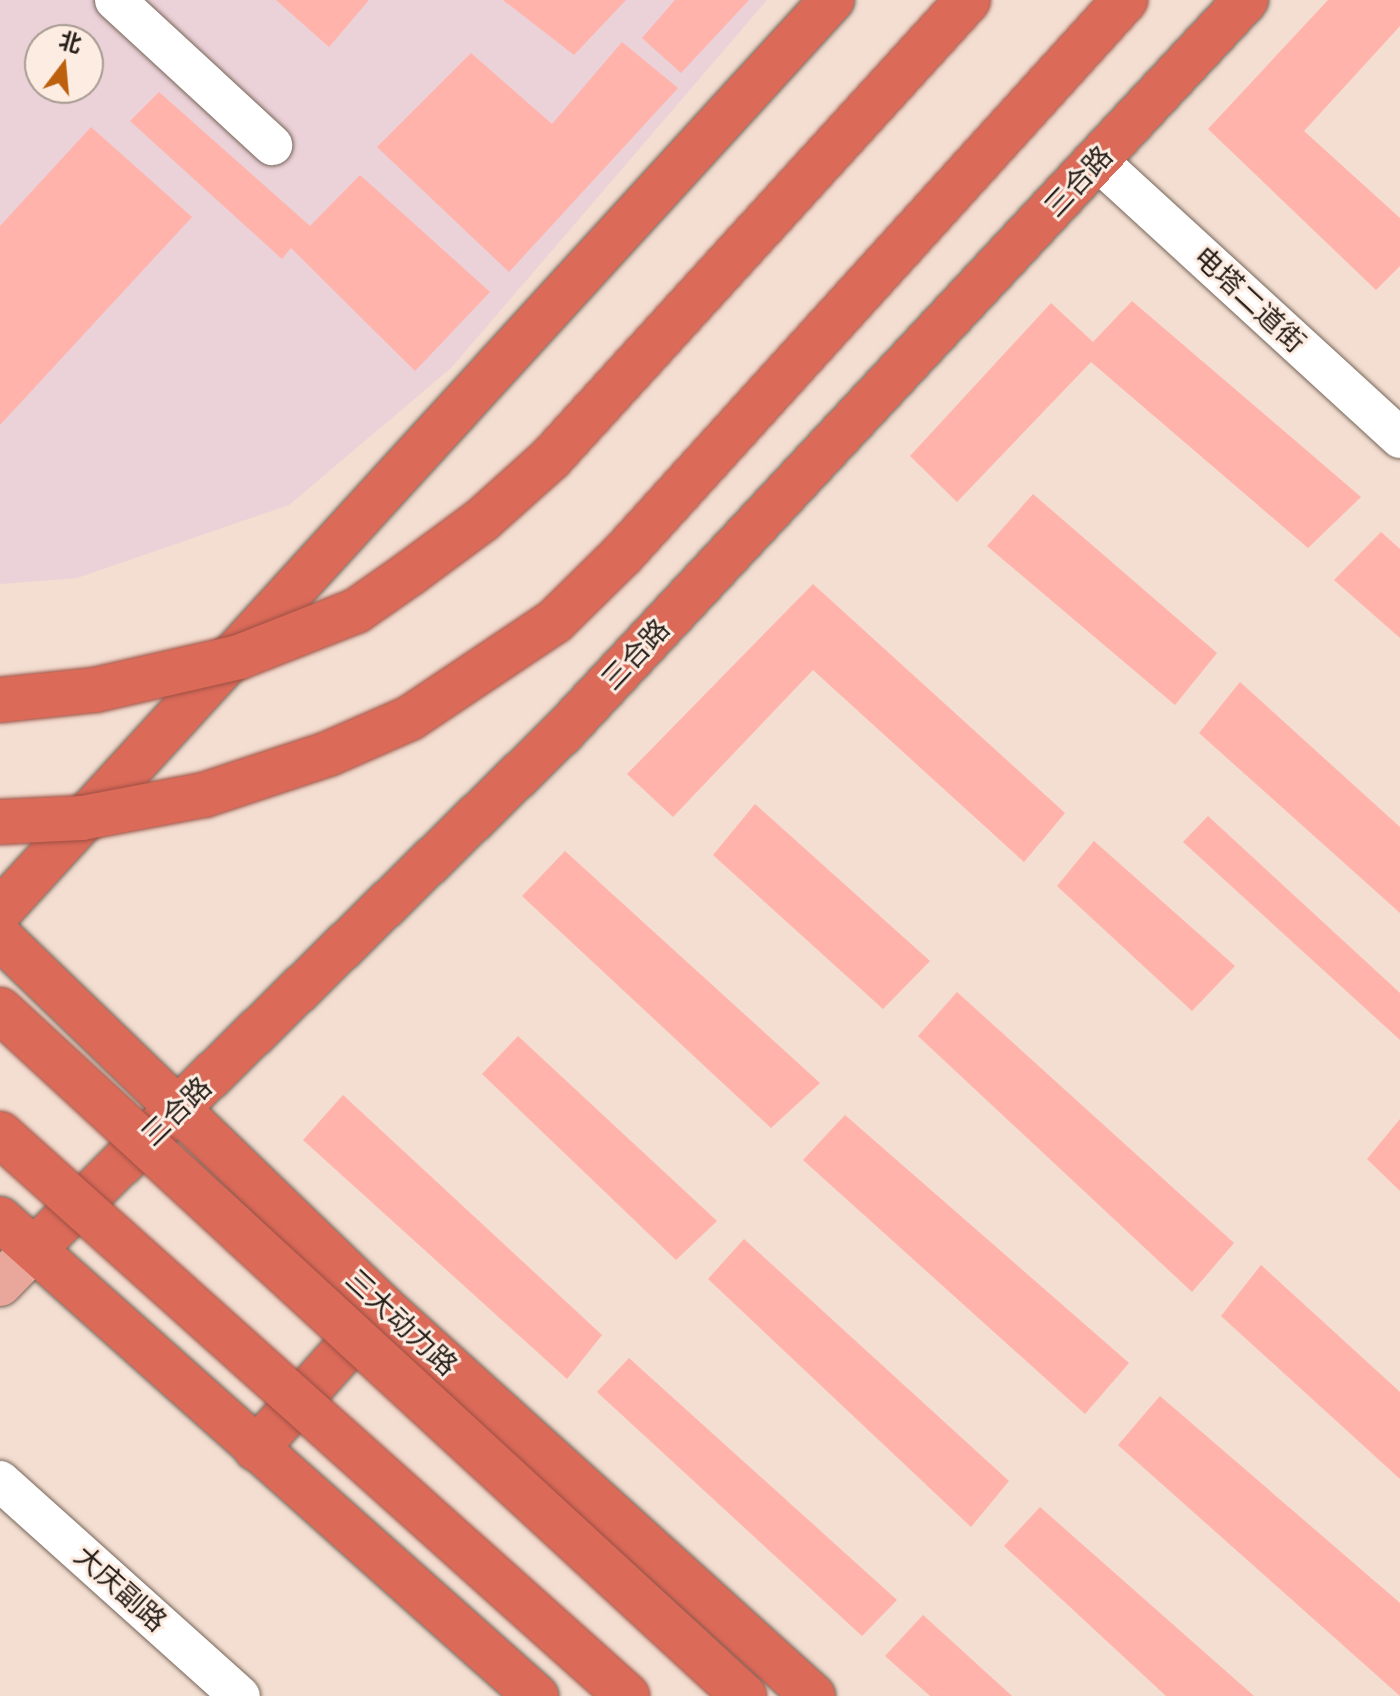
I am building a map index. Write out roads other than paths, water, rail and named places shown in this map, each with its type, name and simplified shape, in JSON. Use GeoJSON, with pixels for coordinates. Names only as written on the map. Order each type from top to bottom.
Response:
{"type":"FeatureCollection","features":[{"type":"Feature","properties":{"kind":"highway"},"geometry":{"type":"LineString","coordinates":[[0,911],[832,0]]}},
{"type":"Feature","properties":{"kind":"highway"},"geometry":{"type":"LineString","coordinates":[[0,700],[95,690],[239,657],[356,611],[409,574],[482,520],[551,458],[968,0]]}},
{"type":"Feature","properties":{"kind":"highway"},"geometry":{"type":"LineString","coordinates":[[0,822],[82,818],[204,795],[328,754],[410,718],[555,621],[623,554],[1125,0]]}},
{"type":"Feature","properties":{"kind":"highway","name":"三合路"},"geometry":{"type":"LineString","coordinates":[[35,1248],[564,731],[1246,0]]}},
{"type":"Feature","properties":{"kind":"highway","name":"三大动力路"},"geometry":{"type":"LineString","coordinates":[[0,937],[177,1112],[383,1307],[813,1696]]}},
{"type":"Feature","properties":{"kind":"highway"},"geometry":{"type":"LineString","coordinates":[[0,1010],[744,1696]]}},
{"type":"Feature","properties":{"kind":"highway"},"geometry":{"type":"LineString","coordinates":[[0,1134],[627,1696]]}},
{"type":"Feature","properties":{"kind":"highway"},"geometry":{"type":"LineString","coordinates":[[0,1219],[536,1696]]}},
{"type":"Feature","properties":{"kind":"highway"},"geometry":{"type":"LineString","coordinates":[[256,1449],[383,1307]]}},
{"type":"Feature","properties":{"kind":"main road","name":"三合路"},"geometry":{"type":"LineString","coordinates":[[0,1284],[35,1248]]}},
{"type":"Feature","properties":{"kind":"street"},"geometry":{"type":"LineString","coordinates":[[115,0],[272,145]]}},
{"type":"Feature","properties":{"kind":"street","name":"电塔二道街"},"geometry":{"type":"LineString","coordinates":[[1098,161],[1400,438]]}},
{"type":"Feature","properties":{"kind":"street","name":"大庆副路"},"geometry":{"type":"LineString","coordinates":[[0,1481],[240,1696]]}}]}
